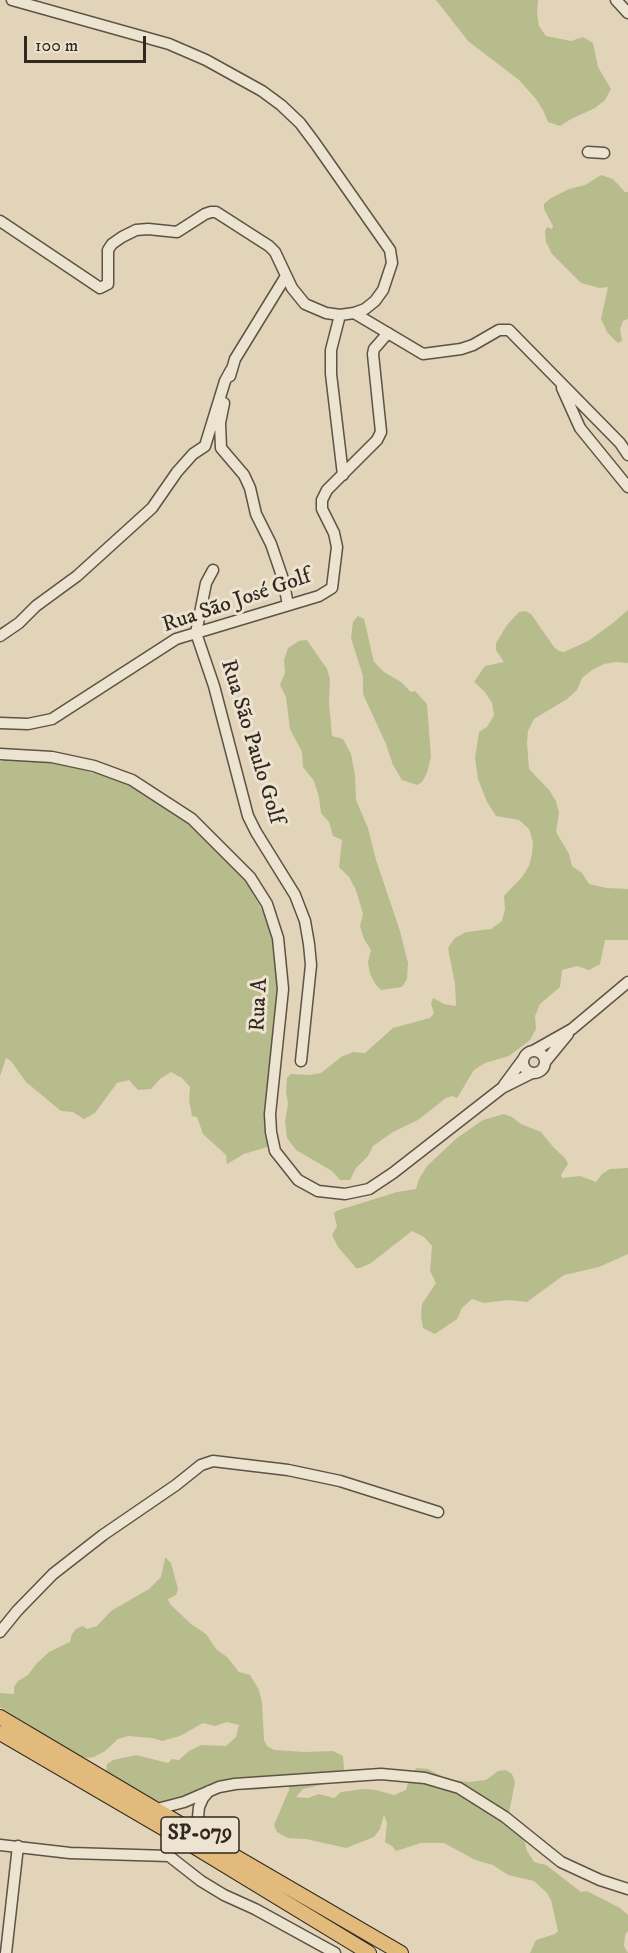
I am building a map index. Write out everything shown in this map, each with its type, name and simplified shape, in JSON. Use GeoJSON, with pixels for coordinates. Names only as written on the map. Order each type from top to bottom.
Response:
{"type":"FeatureCollection","features":[{"type":"Feature","properties":{"kind":"main road","name":"SP-079"},"geometry":{"type":"LineString","coordinates":[[0,1717],[401,1953]]}},
{"type":"Feature","properties":{"kind":"main road","name":"SP-079"},"geometry":{"type":"LineString","coordinates":[[0,1733],[180,1838],[369,1953]]}},
{"type":"Feature","properties":{"kind":"street"},"geometry":{"type":"LineString","coordinates":[[0,220],[100,288],[108,284],[107,258],[112,244],[136,230],[177,232],[205,214],[216,212],[275,252],[297,297],[305,304],[326,313],[340,315],[364,309],[375,301],[383,290],[392,263],[390,249],[300,123],[281,105],[240,78],[168,44],[12,0]]}},
{"type":"Feature","properties":{"kind":"street"},"geometry":{"type":"LineString","coordinates":[[616,0],[628,13]]}},
{"type":"Feature","properties":{"kind":"street"},"geometry":{"type":"LineString","coordinates":[[588,152],[604,153]]}},
{"type":"Feature","properties":{"kind":"street"},"geometry":{"type":"LineString","coordinates":[[0,636],[19,623],[43,600],[77,576],[142,518],[152,508],[177,472],[193,454],[205,446],[225,381],[265,308],[286,276]]}},
{"type":"Feature","properties":{"kind":"street"},"geometry":{"type":"LineString","coordinates":[[354,313],[423,354],[461,349],[499,330],[509,330],[620,443],[628,454]]}},
{"type":"Feature","properties":{"kind":"street"},"geometry":{"type":"LineString","coordinates":[[340,315],[331,350],[330,374],[341,476]]}},
{"type":"Feature","properties":{"kind":"street"},"geometry":{"type":"LineString","coordinates":[[341,476],[377,440],[381,432],[373,354],[374,349],[388,333]]}},
{"type":"Feature","properties":{"kind":"street"},"geometry":{"type":"LineString","coordinates":[[231,370],[220,423],[221,448],[244,475],[250,488],[256,514],[271,544],[283,579],[288,605]]}},
{"type":"Feature","properties":{"kind":"street"},"geometry":{"type":"LineString","coordinates":[[559,382],[580,428],[628,487]]}},
{"type":"Feature","properties":{"kind":"street"},"geometry":{"type":"LineString","coordinates":[[604,456],[620,443]]}},
{"type":"Feature","properties":{"kind":"street"},"geometry":{"type":"LineString","coordinates":[[205,446],[221,448]]}},
{"type":"Feature","properties":{"kind":"street","name":"Rua São José Golf"},"geometry":{"type":"LineString","coordinates":[[0,723],[28,724],[52,719],[176,639],[319,596],[332,588],[337,547],[334,533],[322,509],[322,500],[327,490],[341,476]]}},
{"type":"Feature","properties":{"kind":"street"},"geometry":{"type":"LineString","coordinates":[[196,633],[206,583],[213,570]]}},
{"type":"Feature","properties":{"kind":"street","name":"Rua São Paulo Golf"},"geometry":{"type":"LineString","coordinates":[[196,633],[214,686],[248,816],[255,832],[291,887],[305,921],[311,966],[301,1061]]}},
{"type":"Feature","properties":{"kind":"street","name":"Rua A"},"geometry":{"type":"LineString","coordinates":[[0,754],[52,757],[94,766],[132,780],[192,819],[250,878],[267,904],[275,926],[281,968],[282,988],[270,1114],[275,1151],[298,1180],[318,1191],[345,1194],[369,1189],[502,1088],[542,1069],[572,1029]]}},
{"type":"Feature","properties":{"kind":"street","name":"Rua A"},"geometry":{"type":"LineString","coordinates":[[502,1088],[528,1054],[572,1029],[628,982]]}},
{"type":"Feature","properties":{"kind":"street"},"geometry":{"type":"LineString","coordinates":[[532,1073],[523,1065],[528,1054],[540,1052],[545,1062]]}},
{"type":"Feature","properties":{"kind":"street"},"geometry":{"type":"LineString","coordinates":[[0,1632],[53,1574],[201,1465],[213,1461],[288,1470],[340,1481],[438,1512]]}},
{"type":"Feature","properties":{"kind":"street"},"geometry":{"type":"LineString","coordinates":[[157,1809],[184,1802],[210,1790],[235,1784],[381,1774],[425,1778],[459,1788],[477,1799],[505,1817],[561,1862],[600,1880],[628,1889]]}},
{"type":"Feature","properties":{"kind":"street"},"geometry":{"type":"LineString","coordinates":[[210,1790],[203,1798],[198,1817],[205,1836],[214,1844]]}},
{"type":"Feature","properties":{"kind":"street"},"geometry":{"type":"LineString","coordinates":[[170,1856],[180,1838]]}},
{"type":"Feature","properties":{"kind":"street"},"geometry":{"type":"LineString","coordinates":[[0,1845],[70,1853],[170,1856],[201,1881],[334,1953]]}},
{"type":"Feature","properties":{"kind":"street"},"geometry":{"type":"LineString","coordinates":[[6,1953],[18,1846]]}},
{"type":"Feature","properties":{"kind":"green space"},"geometry":{"type":"Polygon","coordinates":[[[436,0],[538,0],[539,26],[546,36],[571,41],[583,37],[593,43],[598,67],[611,89],[605,100],[595,108],[560,126],[548,122],[536,99],[519,80],[468,41],[436,0]]]}},
{"type":"Feature","properties":{"kind":"green space"},"geometry":{"type":"Polygon","coordinates":[[[601,175],[613,179],[625,192],[628,192],[628,319],[623,321],[620,329],[622,341],[618,343],[607,332],[601,319],[608,287],[600,288],[581,283],[552,254],[546,242],[545,231],[547,227],[552,229],[553,226],[544,209],[544,204],[551,198],[569,189],[585,185],[601,175]]]}},
{"type":"Feature","properties":{"kind":"green space"},"geometry":{"type":"Polygon","coordinates":[[[628,610],[628,663],[604,664],[592,670],[582,678],[577,690],[567,699],[534,719],[528,731],[527,743],[529,769],[556,801],[559,813],[556,832],[569,854],[572,866],[582,873],[589,884],[606,888],[628,889],[628,940],[605,940],[600,964],[589,970],[577,966],[562,970],[560,987],[540,1004],[535,1016],[536,1029],[530,1040],[509,1056],[485,1063],[474,1070],[457,1098],[452,1096],[446,1098],[418,1120],[393,1132],[373,1146],[350,1180],[340,1180],[332,1171],[296,1150],[287,1138],[285,1121],[288,1104],[287,1078],[291,1074],[321,1073],[341,1057],[353,1052],[365,1053],[393,1028],[430,1018],[434,1013],[431,1003],[433,998],[444,1004],[456,1006],[455,984],[448,948],[455,938],[466,932],[491,929],[502,921],[505,909],[504,896],[529,866],[533,842],[529,829],[519,820],[496,816],[487,802],[478,779],[475,758],[479,732],[487,727],[494,715],[492,703],[485,692],[474,682],[485,666],[504,662],[496,650],[496,643],[507,625],[519,612],[525,611],[531,614],[554,647],[564,652],[588,641],[628,610]]]}},
{"type":"Feature","properties":{"kind":"green space"},"geometry":{"type":"Polygon","coordinates":[[[358,616],[364,619],[374,662],[411,692],[415,691],[427,704],[431,757],[427,773],[422,782],[417,785],[402,780],[393,765],[363,694],[363,676],[351,638],[353,622],[358,616]]]}},
{"type":"Feature","properties":{"kind":"green space"},"geometry":{"type":"Polygon","coordinates":[[[307,640],[327,669],[330,679],[329,702],[332,736],[343,739],[351,754],[356,800],[368,828],[376,860],[400,931],[408,963],[407,979],[402,987],[381,990],[370,974],[368,962],[371,950],[360,926],[363,914],[356,890],[349,877],[339,867],[342,840],[333,836],[329,822],[321,813],[314,781],[303,767],[302,752],[290,729],[286,697],[280,685],[285,673],[284,660],[288,648],[299,641],[307,640]]]}},
{"type":"Feature","properties":{"kind":"green space"},"geometry":{"type":"Polygon","coordinates":[[[9,758],[69,764],[92,773],[130,777],[154,787],[185,812],[249,883],[270,925],[280,962],[269,1095],[274,1145],[244,1154],[227,1164],[226,1155],[203,1134],[197,1117],[192,1116],[189,1100],[190,1087],[182,1078],[171,1072],[151,1089],[138,1090],[129,1080],[117,1083],[95,1113],[84,1119],[73,1112],[61,1111],[26,1082],[11,1061],[6,1058],[0,1076],[0,762],[9,758]]]}},
{"type":"Feature","properties":{"kind":"green space"},"geometry":{"type":"Polygon","coordinates":[[[504,1114],[541,1132],[565,1158],[568,1164],[561,1175],[562,1178],[580,1176],[596,1182],[610,1169],[628,1168],[628,1254],[599,1267],[564,1275],[527,1302],[509,1300],[484,1303],[472,1299],[462,1308],[457,1319],[435,1334],[423,1328],[421,1316],[422,1304],[436,1283],[430,1271],[432,1246],[424,1237],[412,1231],[371,1263],[356,1268],[338,1247],[332,1235],[337,1226],[334,1214],[336,1211],[397,1192],[416,1189],[427,1166],[457,1138],[483,1120],[504,1114]]]}},
{"type":"Feature","properties":{"kind":"green space"},"geometry":{"type":"Polygon","coordinates":[[[165,1558],[171,1563],[178,1589],[176,1595],[168,1599],[170,1604],[191,1624],[206,1634],[216,1649],[227,1657],[239,1672],[250,1675],[259,1690],[264,1740],[267,1746],[274,1750],[333,1751],[343,1756],[344,1770],[338,1778],[329,1783],[303,1789],[296,1797],[308,1798],[319,1794],[334,1798],[341,1792],[364,1789],[394,1795],[406,1790],[411,1773],[417,1768],[428,1769],[447,1779],[468,1782],[486,1780],[498,1771],[506,1770],[512,1774],[515,1782],[509,1813],[534,1862],[546,1865],[581,1892],[587,1891],[620,1908],[628,1915],[628,1931],[625,1935],[624,1946],[628,1953],[530,1953],[536,1940],[558,1931],[551,1900],[547,1893],[534,1881],[508,1875],[493,1865],[475,1860],[444,1843],[421,1843],[396,1851],[385,1842],[387,1823],[384,1815],[380,1829],[374,1837],[346,1848],[306,1839],[288,1838],[277,1832],[274,1825],[289,1786],[255,1790],[226,1789],[166,1801],[154,1801],[106,1772],[107,1764],[113,1760],[136,1755],[168,1763],[172,1759],[179,1760],[189,1751],[201,1745],[226,1746],[236,1737],[239,1725],[227,1722],[215,1726],[203,1723],[180,1736],[162,1741],[128,1736],[118,1739],[105,1751],[88,1758],[77,1756],[39,1737],[31,1726],[0,1707],[0,1693],[14,1694],[14,1687],[18,1681],[28,1675],[49,1652],[70,1642],[76,1629],[83,1626],[87,1629],[97,1626],[111,1611],[149,1589],[161,1577],[165,1558]]]}}]}
